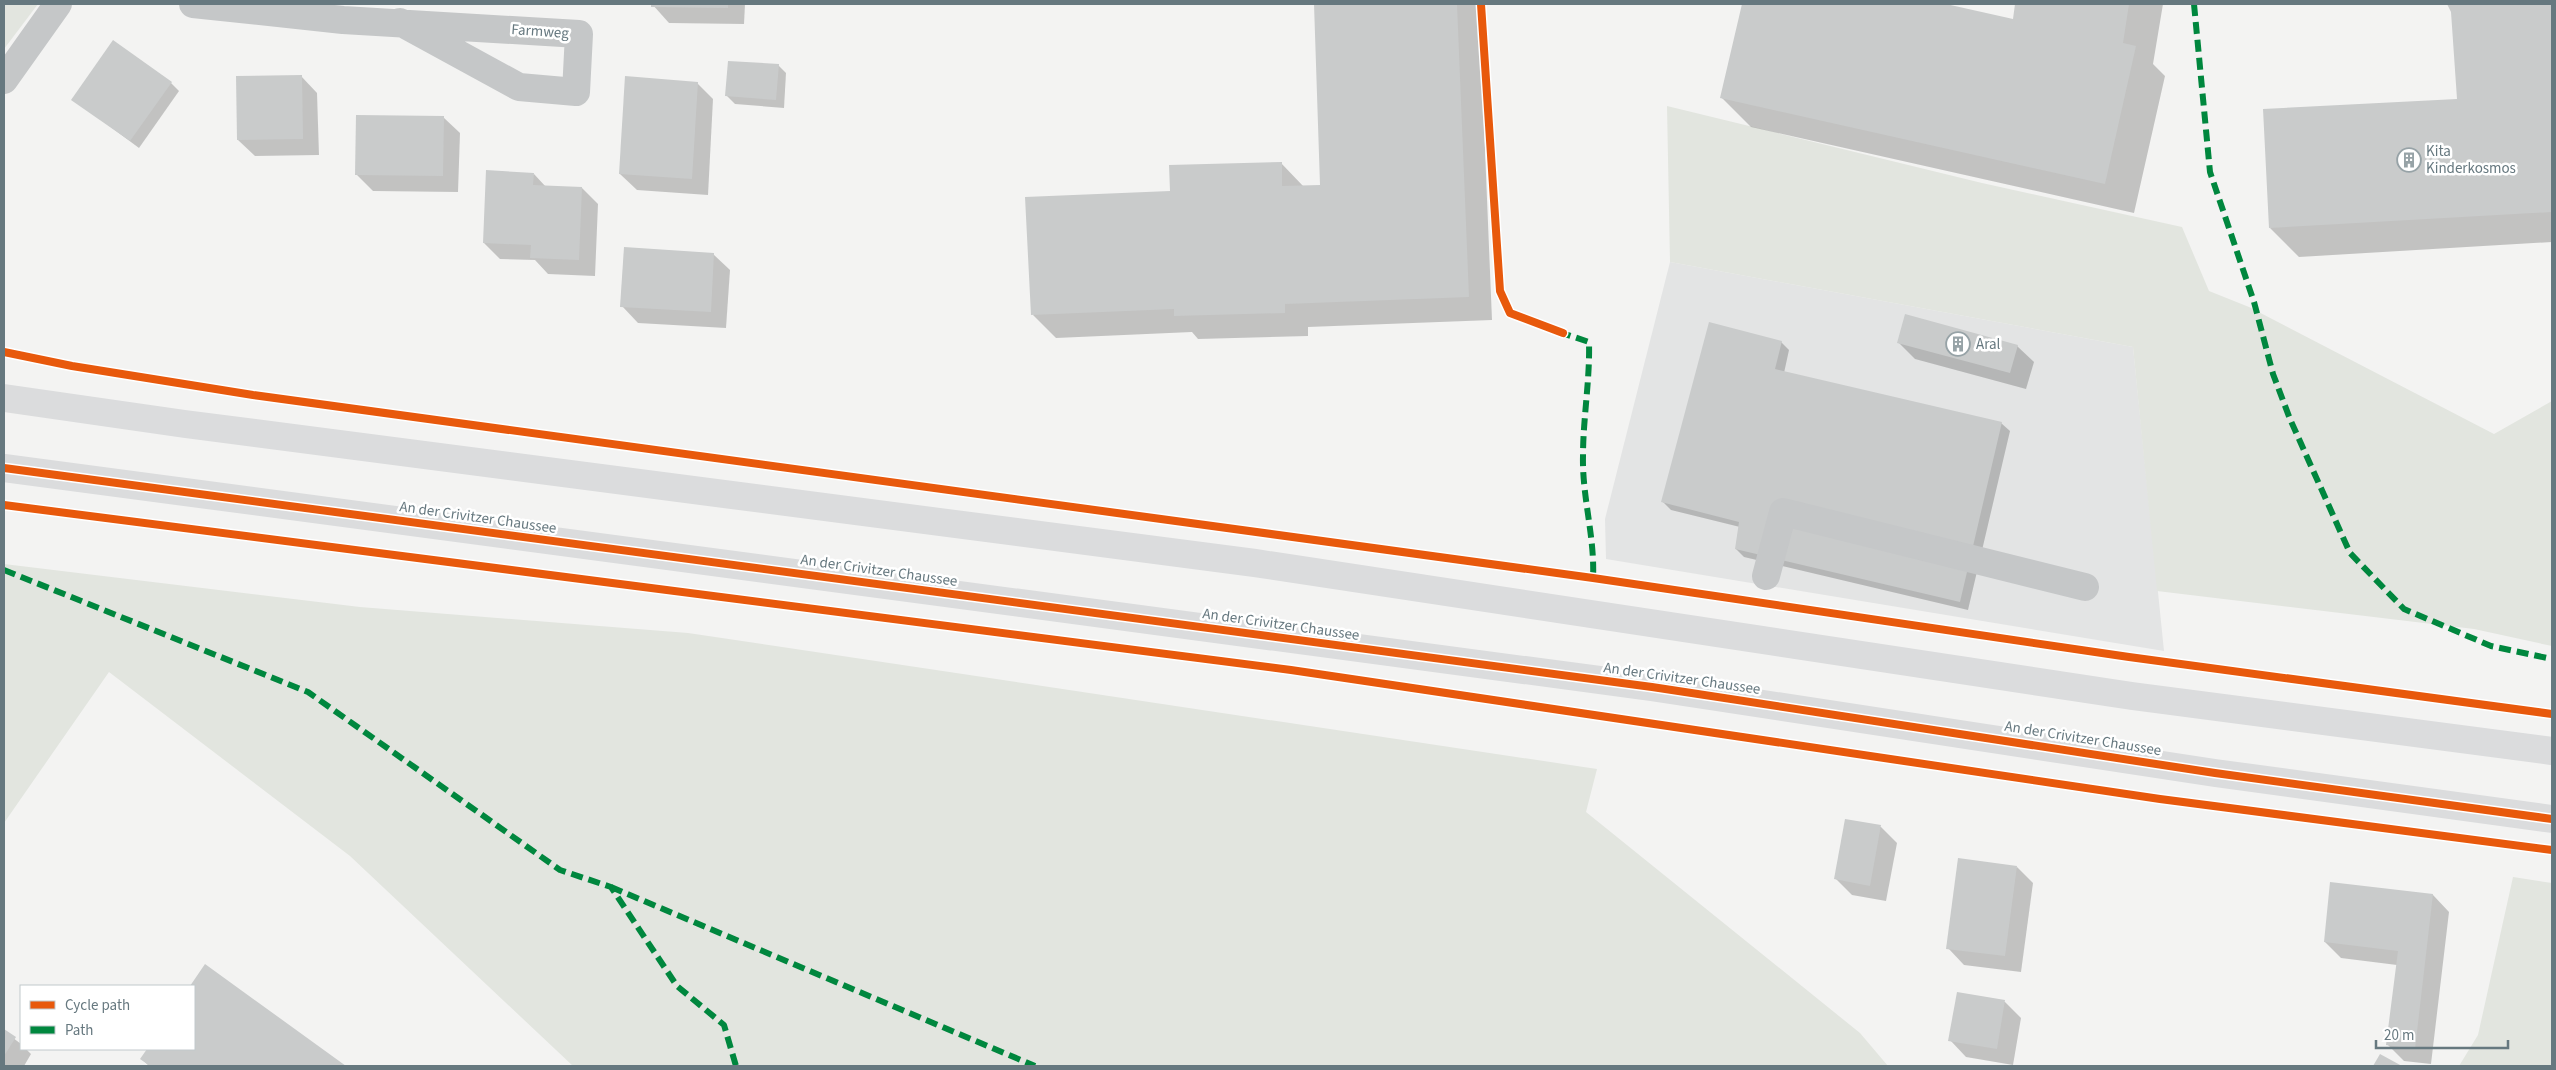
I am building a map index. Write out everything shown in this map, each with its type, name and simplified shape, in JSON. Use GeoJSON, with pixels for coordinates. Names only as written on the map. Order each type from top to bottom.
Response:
{"type":"FeatureCollection","features":[{"type":"Feature","properties":{"kind":"main road"},"geometry":{"type":"LineString","coordinates":[[4,398],[186,424],[1255,563],[2132,696],[2552,751]]}},
{"type":"Feature","properties":{"kind":"main road","name":"An der Crivitzer Chaussee"},"geometry":{"type":"LineString","coordinates":[[4,468],[1652,687],[2215,772],[2552,819]]}},
{"type":"Feature","properties":{"kind":"street"},"geometry":{"type":"LineString","coordinates":[[4,80],[58,4]]}},
{"type":"Feature","properties":{"kind":"street","name":"Farmweg"},"geometry":{"type":"LineString","coordinates":[[193,4],[343,20],[400,22],[579,34],[576,92],[520,87],[400,22]]}},
{"type":"Feature","properties":{"kind":"street"},"geometry":{"type":"LineString","coordinates":[[1766,576],[1783,512],[2085,587]]}},
{"type":"Feature","properties":{"kind":"shaded area"},"geometry":{"type":"Polygon","coordinates":[[[4,4],[38,4],[4,49],[4,4]]]}},
{"type":"Feature","properties":{"kind":"shaded area"},"geometry":{"type":"Polygon","coordinates":[[[1667,106],[1982,183],[2182,227],[2209,291],[2249,307],[2494,434],[2552,401],[2552,646],[2474,629],[2157,591],[2133,347],[1670,262],[1667,106]]]}},
{"type":"Feature","properties":{"kind":"shaded area"},"geometry":{"type":"Polygon","coordinates":[[[1670,262],[2133,347],[2164,651],[1606,559],[1605,519],[1670,262]]]}},
{"type":"Feature","properties":{"kind":"shaded area"},"geometry":{"type":"Polygon","coordinates":[[[4,564],[360,607],[688,633],[1597,769],[1586,812],[1860,1033],[1888,1066],[573,1066],[350,856],[109,672],[4,823],[4,564]]]}},
{"type":"Feature","properties":{"kind":"shaded area"},"geometry":{"type":"Polygon","coordinates":[[[2513,877],[2552,883],[2552,1066],[2459,1066],[2478,1035],[2513,877]]]}},
{"type":"Feature","properties":{"kind":"building"},"geometry":{"type":"Polygon","coordinates":[[[651,4],[728,4],[728,8],[651,7],[651,4]]]}},
{"type":"Feature","properties":{"kind":"building"},"geometry":{"type":"Polygon","coordinates":[[[1314,4],[1457,4],[1469,297],[1285,304],[1285,313],[1174,316],[1174,309],[1031,315],[1025,197],[1170,191],[1169,165],[1282,162],[1282,186],[1320,185],[1314,4]]]}},
{"type":"Feature","properties":{"kind":"building"},"geometry":{"type":"Polygon","coordinates":[[[1742,4],[1946,4],[2013,19],[2015,4],[2129,4],[2123,43],[2136,46],[2105,184],[1720,98],[1742,4]]]}},
{"type":"Feature","properties":{"kind":"building","name":"Kita Kinderkosmos"},"geometry":{"type":"Polygon","coordinates":[[[2447,4],[2552,4],[2552,212],[2269,228],[2263,109],[2457,99],[2451,12],[2447,4]]]}},
{"type":"Feature","properties":{"kind":"building"},"geometry":{"type":"Polygon","coordinates":[[[113,40],[172,82],[130,141],[71,100],[113,40]]]}},
{"type":"Feature","properties":{"kind":"building"},"geometry":{"type":"Polygon","coordinates":[[[728,61],[779,64],[776,100],[725,96],[728,61]]]}},
{"type":"Feature","properties":{"kind":"building"},"geometry":{"type":"Polygon","coordinates":[[[302,75],[303,139],[237,140],[236,76],[302,75]]]}},
{"type":"Feature","properties":{"kind":"building"},"geometry":{"type":"Polygon","coordinates":[[[625,76],[698,82],[692,179],[619,174],[625,76]]]}},
{"type":"Feature","properties":{"kind":"building"},"geometry":{"type":"Polygon","coordinates":[[[356,115],[444,116],[443,176],[355,175],[356,115]]]}},
{"type":"Feature","properties":{"kind":"building"},"geometry":{"type":"Polygon","coordinates":[[[486,170],[534,173],[533,185],[582,187],[579,260],[530,258],[531,245],[483,243],[486,170]]]}},
{"type":"Feature","properties":{"kind":"building"},"geometry":{"type":"Polygon","coordinates":[[[624,247],[714,253],[711,312],[620,307],[624,247]]]}},
{"type":"Feature","properties":{"kind":"building","name":"Aral"},"geometry":{"type":"Polygon","coordinates":[[[1905,314],[2018,345],[2010,373],[1897,343],[1905,314]]]}},
{"type":"Feature","properties":{"kind":"building"},"geometry":{"type":"Polygon","coordinates":[[[1709,322],[1782,341],[1775,369],[2002,422],[1960,602],[1735,549],[1739,522],[1661,502],[1709,322]]]}},
{"type":"Feature","properties":{"kind":"building"},"geometry":{"type":"Polygon","coordinates":[[[1845,819],[1881,825],[1870,886],[1834,879],[1845,819]]]}},
{"type":"Feature","properties":{"kind":"building"},"geometry":{"type":"Polygon","coordinates":[[[1958,858],[2017,866],[2005,956],[1946,949],[1958,858]]]}},
{"type":"Feature","properties":{"kind":"building"},"geometry":{"type":"Polygon","coordinates":[[[2330,882],[2433,894],[2415,1049],[2386,1045],[2398,951],[2324,942],[2330,882]]]}},
{"type":"Feature","properties":{"kind":"building"},"geometry":{"type":"Polygon","coordinates":[[[205,964],[346,1066],[150,1066],[140,1059],[146,1050],[195,1050],[195,985],[191,985],[205,964]]]}},
{"type":"Feature","properties":{"kind":"building"},"geometry":{"type":"Polygon","coordinates":[[[1957,992],[2005,1000],[1997,1049],[1948,1041],[1957,992]]]}},
{"type":"Feature","properties":{"kind":"building"},"geometry":{"type":"Polygon","coordinates":[[[4,1029],[16,1037],[4,1056],[4,1029]]]}},
{"type":"Feature","properties":{"kind":"building"},"geometry":{"type":"Polygon","coordinates":[[[2380,1054],[2402,1066],[2373,1066],[2380,1054]]]}},
{"type":"Feature","properties":{"kind":"marked path"},"geometry":{"type":"LineString","coordinates":[[2194,4],[2210,172],[2254,302],[2273,374],[2290,419],[2350,553],[2404,609],[2491,646],[2552,659]]}},
{"type":"Feature","properties":{"kind":"marked path"},"geometry":{"type":"LineString","coordinates":[[1559,332],[1589,342],[1583,471],[1592,547],[1593,578]]}},
{"type":"Feature","properties":{"kind":"marked path"},"geometry":{"type":"LineString","coordinates":[[4,570],[308,692],[560,870],[611,887],[677,986],[724,1025],[736,1066]]}},
{"type":"Feature","properties":{"kind":"marked path"},"geometry":{"type":"LineString","coordinates":[[611,887],[1035,1066]]}},
{"type":"Feature","properties":{"kind":"cycle path"},"geometry":{"type":"LineString","coordinates":[[1481,4],[1500,291],[1510,313],[1563,333]]}},
{"type":"Feature","properties":{"kind":"cycle path"},"geometry":{"type":"LineString","coordinates":[[4,352],[72,366],[253,395],[1593,578],[2129,657],[2552,714]]}},
{"type":"Feature","properties":{"kind":"cycle path"},"geometry":{"type":"LineString","coordinates":[[4,468],[1652,687],[2215,773],[2552,819]]}},
{"type":"Feature","properties":{"kind":"cycle path"},"geometry":{"type":"LineString","coordinates":[[4,505],[1291,670],[2160,799],[2552,850]]}},
{"type":"Feature","properties":{"kind":"place","name":"Kita Kinderkosmos"},"geometry":{"type":"Point","coordinates":[2409,160]}},
{"type":"Feature","properties":{"kind":"place","name":"Aral"},"geometry":{"type":"Point","coordinates":[1958,344]}}]}
